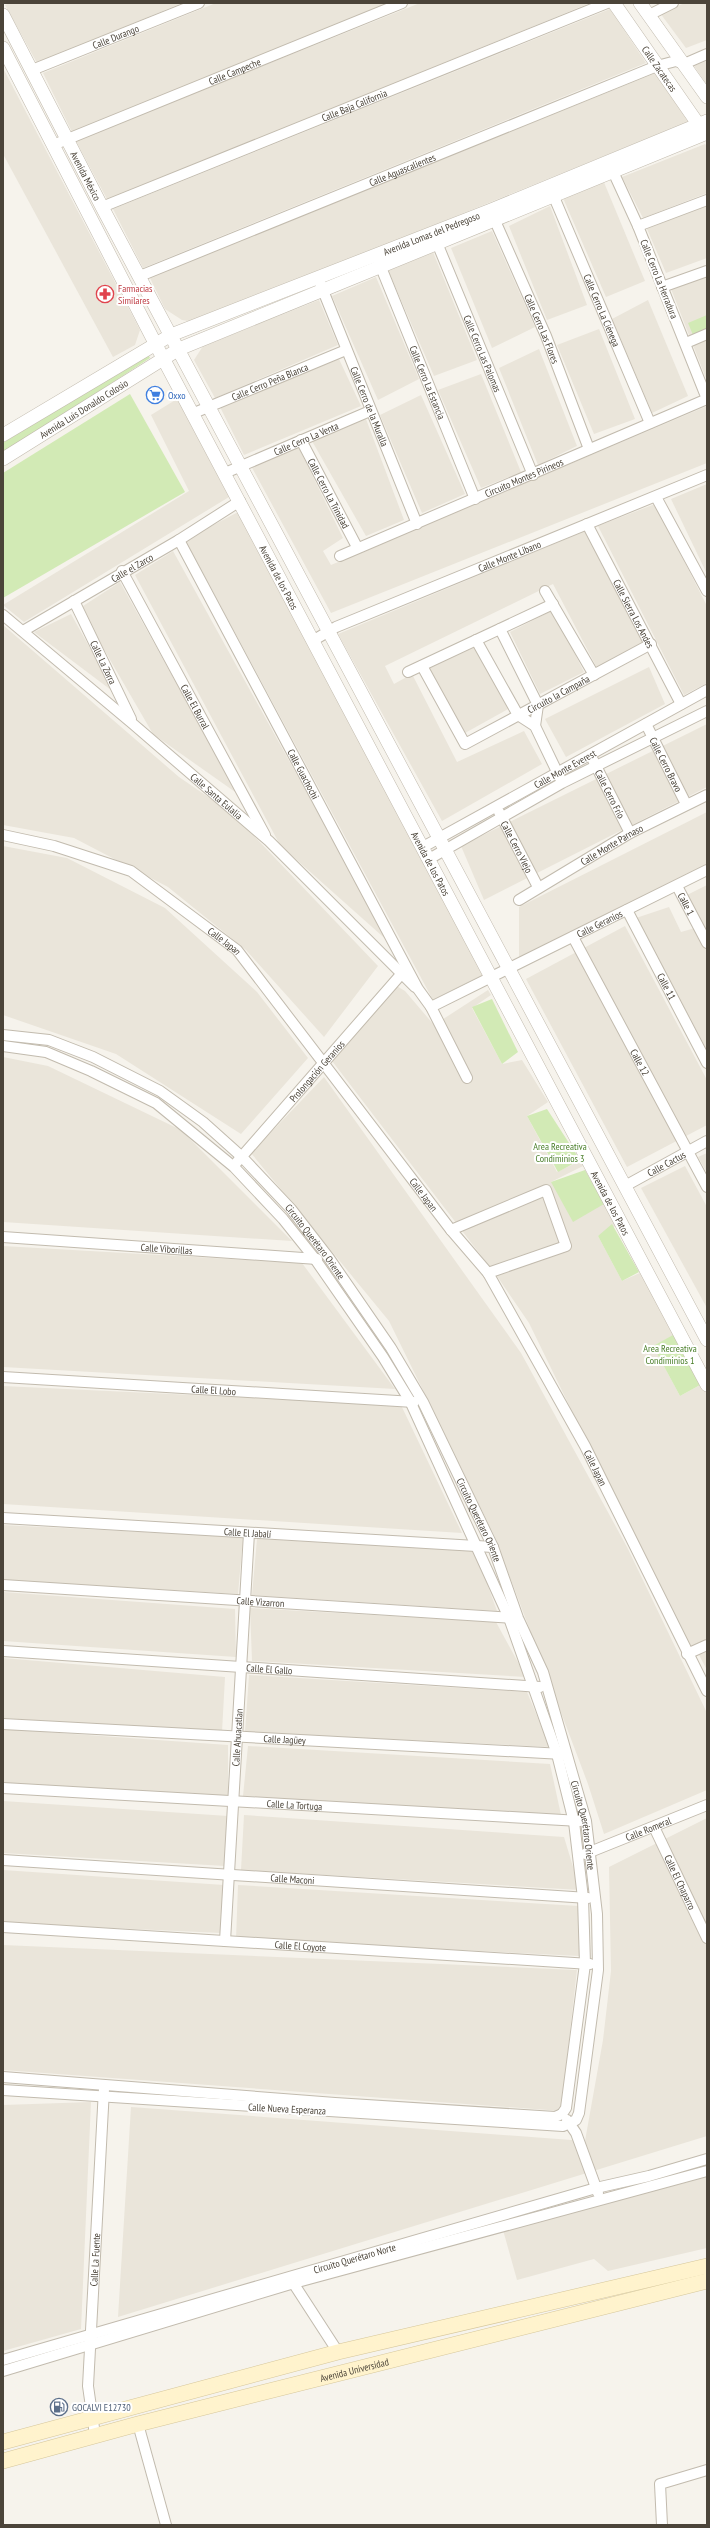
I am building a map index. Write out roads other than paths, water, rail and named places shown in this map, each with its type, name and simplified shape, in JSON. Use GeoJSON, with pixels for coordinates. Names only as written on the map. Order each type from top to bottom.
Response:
{"type":"FeatureCollection","features":[{"type":"Feature","properties":{"kind":"main road","name":"Avenida Universidad"},"geometry":{"type":"LineString","coordinates":[[3,2442],[338,2352],[707,2266]]}},
{"type":"Feature","properties":{"kind":"main road","name":"Avenida Universidad"},"geometry":{"type":"LineString","coordinates":[[3,2461],[138,2424],[707,2281]]}},
{"type":"Feature","properties":{"kind":"main road"},"geometry":{"type":"LineString","coordinates":[[420,2333],[423,2352]]}},
{"type":"Feature","properties":{"kind":"street","name":"Calle Durango"},"geometry":{"type":"LineString","coordinates":[[32,70],[199,3]]}},
{"type":"Feature","properties":{"kind":"street","name":"Calle Campeche"},"geometry":{"type":"LineString","coordinates":[[53,145],[402,3]]}},
{"type":"Feature","properties":{"kind":"street","name":"Calle Baja California"},"geometry":{"type":"LineString","coordinates":[[102,207],[607,3]]}},
{"type":"Feature","properties":{"kind":"street","name":"Calle Zacatecas"},"geometry":{"type":"LineString","coordinates":[[614,3],[661,65],[705,128]]}},
{"type":"Feature","properties":{"kind":"street"},"geometry":{"type":"LineString","coordinates":[[640,3],[680,62],[707,97]]}},
{"type":"Feature","properties":{"kind":"street"},"geometry":{"type":"LineString","coordinates":[[649,15],[673,3]]}},
{"type":"Feature","properties":{"kind":"street","name":"Avenida México"},"geometry":{"type":"LineString","coordinates":[[3,16],[102,207],[171,335]]}},
{"type":"Feature","properties":{"kind":"street","name":"Avenida México"},"geometry":{"type":"LineString","coordinates":[[3,48],[155,343]]}},
{"type":"Feature","properties":{"kind":"street","name":"Calle Aguascalientes"},"geometry":{"type":"LineString","coordinates":[[140,276],[661,65],[680,62],[707,54]]}},
{"type":"Feature","properties":{"kind":"street","name":"Avenida Lomas del Pedregoso"},"geometry":{"type":"LineString","coordinates":[[155,343],[171,335],[320,284],[705,128]]}},
{"type":"Feature","properties":{"kind":"street","name":"Avenida Lomas del Pedregoso"},"geometry":{"type":"LineString","coordinates":[[493,215],[554,197],[611,167]]}},
{"type":"Feature","properties":{"kind":"street","name":"Calle Cerro La Herradura"},"geometry":{"type":"LineString","coordinates":[[611,167],[638,226],[686,343],[707,399]]}},
{"type":"Feature","properties":{"kind":"street","name":"Calle Cerro La Ciénega"},"geometry":{"type":"LineString","coordinates":[[554,197],[650,423]]}},
{"type":"Feature","properties":{"kind":"street"},"geometry":{"type":"LineString","coordinates":[[638,226],[707,200]]}},
{"type":"Feature","properties":{"kind":"street","name":"Calle Cerro Las Flores"},"geometry":{"type":"LineString","coordinates":[[493,215],[546,336],[589,449]]}},
{"type":"Feature","properties":{"kind":"street","name":"Calle Cerro Las Palomas"},"geometry":{"type":"LineString","coordinates":[[435,238],[533,474]]}},
{"type":"Feature","properties":{"kind":"street","name":"Calle Cerro La Estancia"},"geometry":{"type":"LineString","coordinates":[[378,261],[475,499]]}},
{"type":"Feature","properties":{"kind":"street"},"geometry":{"type":"LineString","coordinates":[[662,287],[707,271]]}},
{"type":"Feature","properties":{"kind":"street","name":"Avenida Lomas del Pedregoso"},"geometry":{"type":"LineString","coordinates":[[163,357],[320,284]]}},
{"type":"Feature","properties":{"kind":"street","name":"Calle Cerro de la Muralla"},"geometry":{"type":"LineString","coordinates":[[320,284],[370,411],[417,524]]}},
{"type":"Feature","properties":{"kind":"street"},"geometry":{"type":"LineString","coordinates":[[686,343],[707,334]]}},
{"type":"Feature","properties":{"kind":"street","name":"Avenida de los Patos"},"geometry":{"type":"LineString","coordinates":[[171,335],[707,1340]]}},
{"type":"Feature","properties":{"kind":"street","name":"Avenida de los Patos"},"geometry":{"type":"LineString","coordinates":[[155,343],[194,413],[707,1385]]}},
{"type":"Feature","properties":{"kind":"street","name":"Avenida Luis Donaldo Colosio"},"geometry":{"type":"LineString","coordinates":[[3,435],[155,343]]}},
{"type":"Feature","properties":{"kind":"street","name":"Calle Cerro Peña Blanca"},"geometry":{"type":"LineString","coordinates":[[194,413],[346,350]]}},
{"type":"Feature","properties":{"kind":"street","name":"Avenida Luis Donaldo Colosio"},"geometry":{"type":"LineString","coordinates":[[3,459],[163,357]]}},
{"type":"Feature","properties":{"kind":"street","name":"Circuito Montes Pirineos"},"geometry":{"type":"LineString","coordinates":[[340,556],[357,547],[417,524],[707,399]]}},
{"type":"Feature","properties":{"kind":"street","name":"Calle Cerro La Venta"},"geometry":{"type":"LineString","coordinates":[[225,473],[370,411]]}},
{"type":"Feature","properties":{"kind":"street","name":"Calle Cerro La Trinidad"},"geometry":{"type":"LineString","coordinates":[[301,440],[357,547]]}},
{"type":"Feature","properties":{"kind":"street","name":"Calle Monte Líbano"},"geometry":{"type":"LineString","coordinates":[[314,640],[329,631],[707,475]]}},
{"type":"Feature","properties":{"kind":"street"},"geometry":{"type":"LineString","coordinates":[[656,497],[707,591]]}},
{"type":"Feature","properties":{"kind":"street","name":"Calle el Zarco"},"geometry":{"type":"LineString","coordinates":[[23,631],[122,571],[179,540],[240,501]]}},
{"type":"Feature","properties":{"kind":"street","name":"Calle Sierra Los Andes"},"geometry":{"type":"LineString","coordinates":[[587,524],[681,704]]}},
{"type":"Feature","properties":{"kind":"street","name":"Calle Guachochi"},"geometry":{"type":"LineString","coordinates":[[179,540],[408,967],[418,989],[431,1007],[467,1078]]}},
{"type":"Feature","properties":{"kind":"street","name":"Calle El Burral"},"geometry":{"type":"LineString","coordinates":[[122,571],[268,842]]}},
{"type":"Feature","properties":{"kind":"street"},"geometry":{"type":"LineString","coordinates":[[545,591],[594,674]]}},
{"type":"Feature","properties":{"kind":"street","name":"Calle La Zorra"},"geometry":{"type":"LineString","coordinates":[[74,601],[133,724]]}},
{"type":"Feature","properties":{"kind":"street"},"geometry":{"type":"LineString","coordinates":[[408,672],[552,604]]}},
{"type":"Feature","properties":{"kind":"street","name":"Calle Santa Eulalia"},"geometry":{"type":"LineString","coordinates":[[3,614],[133,724],[268,842],[400,974],[418,989]]}},
{"type":"Feature","properties":{"kind":"street"},"geometry":{"type":"LineString","coordinates":[[500,629],[538,705],[535,726]]}},
{"type":"Feature","properties":{"kind":"street"},"geometry":{"type":"LineString","coordinates":[[476,640],[518,715],[535,726],[562,783]]}},
{"type":"Feature","properties":{"kind":"street","name":"Circuito la Campaña"},"geometry":{"type":"LineString","coordinates":[[422,666],[465,744],[651,644]]}},
{"type":"Feature","properties":{"kind":"street","name":"Calle Monte Everest"},"geometry":{"type":"LineString","coordinates":[[423,847],[707,690]]}},
{"type":"Feature","properties":{"kind":"street","name":"Calle Monte Everest"},"geometry":{"type":"LineString","coordinates":[[429,859],[562,783],[707,710]]}},
{"type":"Feature","properties":{"kind":"street","name":"Calle Cerro Bravo"},"geometry":{"type":"LineString","coordinates":[[646,724],[686,804]]}},
{"type":"Feature","properties":{"kind":"street","name":"Calle Cerro Frío"},"geometry":{"type":"LineString","coordinates":[[590,755],[630,833]]}},
{"type":"Feature","properties":{"kind":"street","name":"Calle Monte Parnaso"},"geometry":{"type":"LineString","coordinates":[[519,900],[630,833],[686,804],[707,795]]}},
{"type":"Feature","properties":{"kind":"street","name":"Calle Cerro Viejo"},"geometry":{"type":"LineString","coordinates":[[496,807],[538,888]]}},
{"type":"Feature","properties":{"kind":"street","name":"Calle Japan"},"geometry":{"type":"LineString","coordinates":[[3,835],[54,846],[131,871],[237,950],[451,1230],[488,1273],[585,1446],[687,1654],[707,1691]]}},
{"type":"Feature","properties":{"kind":"street","name":"Calle Geranios"},"geometry":{"type":"LineString","coordinates":[[492,978],[707,870]]}},
{"type":"Feature","properties":{"kind":"street","name":"Calle 1"},"geometry":{"type":"LineString","coordinates":[[676,886],[707,943]]}},
{"type":"Feature","properties":{"kind":"street","name":"Calle 11"},"geometry":{"type":"LineString","coordinates":[[626,910],[707,1063]]}},
{"type":"Feature","properties":{"kind":"street","name":"Calle 12"},"geometry":{"type":"LineString","coordinates":[[573,937],[707,1186]]}},
{"type":"Feature","properties":{"kind":"street","name":"Prolongación Geranios"},"geometry":{"type":"LineString","coordinates":[[234,1167],[322,1063],[400,974],[408,967]]}},
{"type":"Feature","properties":{"kind":"street"},"geometry":{"type":"LineString","coordinates":[[431,1007],[492,978]]}},
{"type":"Feature","properties":{"kind":"street","name":"Circuito Querétaro Oriente"},"geometry":{"type":"LineString","coordinates":[[3,1034],[49,1040],[113,1067],[160,1091],[203,1122],[242,1157],[290,1210],[329,1258],[391,1348],[423,1402],[493,1547],[535,1688],[562,1754],[586,1821],[595,1898],[598,1964],[579,2113],[576,2120],[571,2124]]}},
{"type":"Feature","properties":{"kind":"street","name":"Circuito Querétaro Oriente"},"geometry":{"type":"LineString","coordinates":[[3,1046],[46,1052],[108,1079],[156,1103],[234,1167],[283,1219],[315,1259],[383,1357],[410,1401],[477,1547],[547,1686],[562,1754],[574,1822],[583,1898],[585,1964],[566,2108],[562,2114]]}},
{"type":"Feature","properties":{"kind":"street"},"geometry":{"type":"LineString","coordinates":[[108,1079],[113,1067]]}},
{"type":"Feature","properties":{"kind":"street","name":"Calle Cactus"},"geometry":{"type":"LineString","coordinates":[[625,1186],[707,1141]]}},
{"type":"Feature","properties":{"kind":"street"},"geometry":{"type":"LineString","coordinates":[[451,1230],[546,1190],[566,1246],[488,1273]]}},
{"type":"Feature","properties":{"kind":"street","name":"Calle Viborillas"},"geometry":{"type":"LineString","coordinates":[[3,1237],[315,1259],[329,1258]]}},
{"type":"Feature","properties":{"kind":"street","name":"Calle El Lobo"},"geometry":{"type":"LineString","coordinates":[[3,1377],[423,1402]]}},
{"type":"Feature","properties":{"kind":"street","name":"Calle El Jabalí"},"geometry":{"type":"LineString","coordinates":[[3,1518],[493,1547]]}},
{"type":"Feature","properties":{"kind":"street","name":"Calle Ahuacatlan"},"geometry":{"type":"LineString","coordinates":[[226,1941],[250,1533]]}},
{"type":"Feature","properties":{"kind":"street","name":"Calle Vizarron"},"geometry":{"type":"LineString","coordinates":[[3,1585],[514,1618]]}},
{"type":"Feature","properties":{"kind":"street"},"geometry":{"type":"LineString","coordinates":[[687,1654],[707,1645]]}},
{"type":"Feature","properties":{"kind":"street","name":"Calle El Gallo"},"geometry":{"type":"LineString","coordinates":[[3,1651],[535,1688],[547,1686]]}},
{"type":"Feature","properties":{"kind":"street","name":"Calle Jagüey"},"geometry":{"type":"LineString","coordinates":[[3,1724],[562,1754]]}},
{"type":"Feature","properties":{"kind":"street","name":"Calle La Tortuga"},"geometry":{"type":"LineString","coordinates":[[3,1788],[574,1822],[586,1821]]}},
{"type":"Feature","properties":{"kind":"street","name":"Calle Romeral"},"geometry":{"type":"LineString","coordinates":[[578,1856],[589,1853],[707,1805]]}},
{"type":"Feature","properties":{"kind":"street","name":"Calle El Chaparro"},"geometry":{"type":"LineString","coordinates":[[654,1827],[707,1938]]}},
{"type":"Feature","properties":{"kind":"street","name":"Calle Maconi"},"geometry":{"type":"LineString","coordinates":[[3,1860],[595,1898]]}},
{"type":"Feature","properties":{"kind":"street","name":"Calle El Coyote"},"geometry":{"type":"LineString","coordinates":[[3,1927],[598,1964]]}},
{"type":"Feature","properties":{"kind":"street","name":"Calle Nueva Esperanza"},"geometry":{"type":"LineString","coordinates":[[3,2077],[563,2126],[571,2124]]}},
{"type":"Feature","properties":{"kind":"street","name":"Calle La Fuente"},"geometry":{"type":"LineString","coordinates":[[95,2435],[88,2386],[103,2095],[105,2085]]}},
{"type":"Feature","properties":{"kind":"street","name":"Calle Nueva Esperanza"},"geometry":{"type":"LineString","coordinates":[[3,2090],[555,2117],[562,2114]]}},
{"type":"Feature","properties":{"kind":"street"},"geometry":{"type":"LineString","coordinates":[[562,2114],[571,2124],[600,2199]]}},
{"type":"Feature","properties":{"kind":"street","name":"Circuito Querétaro Norte"},"geometry":{"type":"LineString","coordinates":[[3,2371],[90,2345],[292,2280],[596,2188],[649,2176],[707,2159]]}},
{"type":"Feature","properties":{"kind":"street","name":"Circuito Querétaro Norte"},"geometry":{"type":"LineString","coordinates":[[3,2360],[90,2334],[707,2171]]}},
{"type":"Feature","properties":{"kind":"street"},"geometry":{"type":"LineString","coordinates":[[292,2280],[338,2352]]}},
{"type":"Feature","properties":{"kind":"street"},"geometry":{"type":"LineString","coordinates":[[138,2424],[166,2525]]}},
{"type":"Feature","properties":{"kind":"street"},"geometry":{"type":"LineString","coordinates":[[662,2525],[660,2484],[707,2470]]}},
{"type":"Feature","properties":{"kind":"place","name":"Farmacias Similares"},"geometry":{"type":"Point","coordinates":[105,294]}},
{"type":"Feature","properties":{"kind":"place","name":"Oxxo"},"geometry":{"type":"Point","coordinates":[155,395]}},
{"type":"Feature","properties":{"kind":"place","name":"GOCALVI E12730"},"geometry":{"type":"Point","coordinates":[59,2407]}},
{"type":"Feature","properties":{"kind":"park label","name":"Area Recreativa Condiminios 3"},"geometry":{"type":"Point","coordinates":[560,1152]}},
{"type":"Feature","properties":{"kind":"park label","name":"Area Recreativa Condiminios 1"},"geometry":{"type":"Point","coordinates":[670,1354]}}]}
